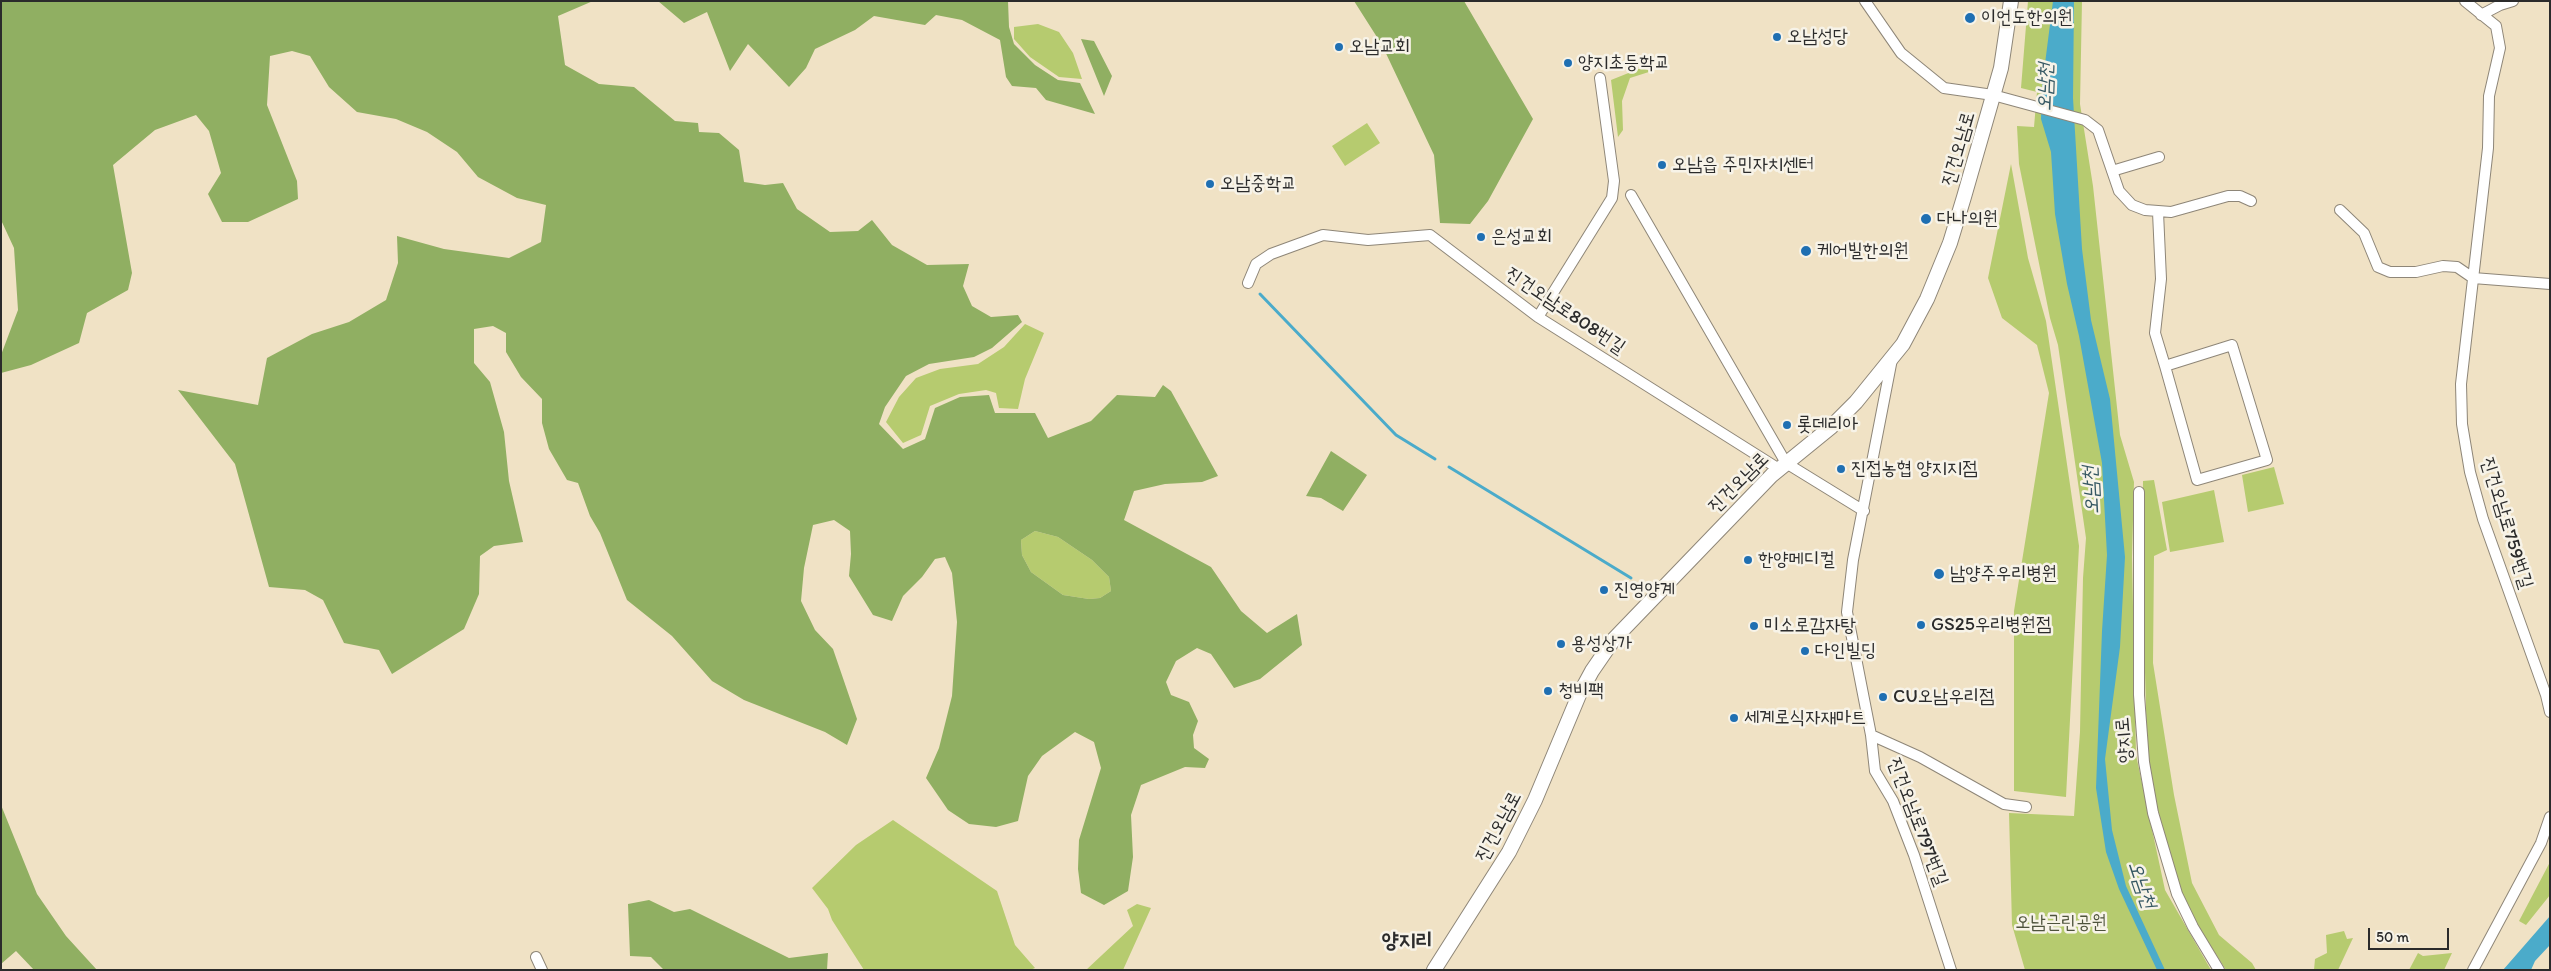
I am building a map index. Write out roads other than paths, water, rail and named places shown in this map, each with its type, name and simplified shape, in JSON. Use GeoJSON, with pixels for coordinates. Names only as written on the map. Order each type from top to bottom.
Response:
{"type":"FeatureCollection","features":[{"type":"Feature","properties":{"kind":"main road","name":"진건오남로"},"geometry":{"type":"LineString","coordinates":[[1434,970],[1509,852],[1535,800],[1579,695],[1592,671],[1614,639],[1782,466],[1831,427],[1856,402],[1910,334],[1927,300],[1950,243],[2001,68],[2011,1]]}},
{"type":"Feature","properties":{"kind":"street"},"geometry":{"type":"LineString","coordinates":[[1865,1],[1902,54],[1944,88],[1993,95],[2085,120],[2098,130],[2119,191],[2132,205],[2158,212],[2171,212],[2228,196],[2240,196],[2251,201]]}},
{"type":"Feature","properties":{"kind":"street","name":"진건오남로759번길"},"geometry":{"type":"LineString","coordinates":[[2465,1],[2496,26],[2500,48],[2489,96],[2488,148],[2461,384],[2462,424],[2469,463],[2483,519],[2546,695],[2550,712]]}},
{"type":"Feature","properties":{"kind":"street"},"geometry":{"type":"LineString","coordinates":[[2482,15],[2500,5],[2513,1]]}},
{"type":"Feature","properties":{"kind":"street"},"geometry":{"type":"LineString","coordinates":[[1538,317],[1612,198],[1614,181],[1600,78]]}},
{"type":"Feature","properties":{"kind":"street"},"geometry":{"type":"LineString","coordinates":[[2112,171],[2159,157]]}},
{"type":"Feature","properties":{"kind":"street"},"geometry":{"type":"LineString","coordinates":[[1631,195],[1782,466]]}},
{"type":"Feature","properties":{"kind":"street"},"geometry":{"type":"LineString","coordinates":[[2340,210],[2364,233],[2378,267],[2390,272],[2416,272],[2443,266],[2457,267],[2473,278],[2550,284]]}},
{"type":"Feature","properties":{"kind":"street"},"geometry":{"type":"LineString","coordinates":[[2158,212],[2160,279],[2155,334],[2197,480],[2267,460],[2232,345],[2165,366]]}},
{"type":"Feature","properties":{"kind":"street","name":"진건오남로808번길"},"geometry":{"type":"LineString","coordinates":[[1248,283],[1256,264],[1271,254],[1323,236],[1368,240],[1430,235],[1538,317],[1782,466],[1864,511]]}},
{"type":"Feature","properties":{"kind":"street","name":"진건오남로797번길"},"geometry":{"type":"LineString","coordinates":[[1892,359],[1853,560],[1847,612],[1871,735],[1875,771],[1893,801],[1914,855],[1951,970]]}},
{"type":"Feature","properties":{"kind":"street","name":"양지로"},"geometry":{"type":"LineString","coordinates":[[2139,492],[2139,695],[2146,770],[2153,813],[2177,894],[2193,927],[2219,970]]}},
{"type":"Feature","properties":{"kind":"street"},"geometry":{"type":"LineString","coordinates":[[1871,735],[1920,758],[2004,804],[2026,807]]}},
{"type":"Feature","properties":{"kind":"street"},"geometry":{"type":"LineString","coordinates":[[2473,970],[2541,843],[2550,817]]}},
{"type":"Feature","properties":{"kind":"street"},"geometry":{"type":"LineString","coordinates":[[536,957],[542,970]]}},
{"type":"Feature","properties":{"kind":"water","name":"오남천"},"geometry":{"type":"Polygon","coordinates":[[[2053,1],[2074,1],[2073,98],[2082,249],[2091,320],[2110,399],[2125,557],[2120,647],[2105,759],[2112,830],[2126,886],[2165,970],[2157,970],[2119,889],[2106,852],[2096,788],[2107,555],[2102,463],[2055,214],[2051,152],[2041,119],[2042,87],[2053,1]]]}},
{"type":"Feature","properties":{"kind":"water"},"geometry":{"type":"Polygon","coordinates":[[[2550,916],[2550,945],[2535,961],[2531,970],[2503,970],[2550,916]]]}},
{"type":"Feature","properties":{"kind":"waterway"},"geometry":{"type":"LineString","coordinates":[[1260,294],[1396,435],[1435,459]]}},
{"type":"Feature","properties":{"kind":"waterway"},"geometry":{"type":"LineString","coordinates":[[1449,467],[1631,578]]}},
{"type":"Feature","properties":{"kind":"place","name":"이언도한의원"},"geometry":{"type":"Point","coordinates":[1970,18]}},
{"type":"Feature","properties":{"kind":"place","name":"오남성당"},"geometry":{"type":"Point","coordinates":[1777,37]}},
{"type":"Feature","properties":{"kind":"place","name":"오남교회"},"geometry":{"type":"Point","coordinates":[1339,47]}},
{"type":"Feature","properties":{"kind":"place","name":"양지초등학교"},"geometry":{"type":"Point","coordinates":[1568,63]}},
{"type":"Feature","properties":{"kind":"place","name":"오남읍 주민자치센터"},"geometry":{"type":"Point","coordinates":[1662,165]}},
{"type":"Feature","properties":{"kind":"place","name":"오남중학교"},"geometry":{"type":"Point","coordinates":[1210,184]}},
{"type":"Feature","properties":{"kind":"place","name":"다나의원"},"geometry":{"type":"Point","coordinates":[1926,219]}},
{"type":"Feature","properties":{"kind":"place","name":"은성교회"},"geometry":{"type":"Point","coordinates":[1481,237]}},
{"type":"Feature","properties":{"kind":"place","name":"케어빌한의원"},"geometry":{"type":"Point","coordinates":[1806,251]}},
{"type":"Feature","properties":{"kind":"place","name":"롯데리아"},"geometry":{"type":"Point","coordinates":[1787,425]}},
{"type":"Feature","properties":{"kind":"place","name":"진접농협 양지지점"},"geometry":{"type":"Point","coordinates":[1841,469]}},
{"type":"Feature","properties":{"kind":"place","name":"한양메디컬"},"geometry":{"type":"Point","coordinates":[1748,560]}},
{"type":"Feature","properties":{"kind":"place","name":"남양주우리병원"},"geometry":{"type":"Point","coordinates":[1939,574]}},
{"type":"Feature","properties":{"kind":"place","name":"진영양계"},"geometry":{"type":"Point","coordinates":[1604,590]}},
{"type":"Feature","properties":{"kind":"place","name":"GS25우리병원점"},"geometry":{"type":"Point","coordinates":[1921,625]}},
{"type":"Feature","properties":{"kind":"place","name":"미소로감자탕"},"geometry":{"type":"Point","coordinates":[1754,626]}},
{"type":"Feature","properties":{"kind":"place","name":"용성상가"},"geometry":{"type":"Point","coordinates":[1561,644]}},
{"type":"Feature","properties":{"kind":"place","name":"다인빌딩"},"geometry":{"type":"Point","coordinates":[1805,651]}},
{"type":"Feature","properties":{"kind":"place","name":"청비팩"},"geometry":{"type":"Point","coordinates":[1548,691]}},
{"type":"Feature","properties":{"kind":"place","name":"CU오남우리점"},"geometry":{"type":"Point","coordinates":[1883,697]}},
{"type":"Feature","properties":{"kind":"place","name":"세계로식자재마트"},"geometry":{"type":"Point","coordinates":[1734,718]}},
{"type":"Feature","properties":{"kind":"district","name":"양지리"},"geometry":{"type":"Point","coordinates":[1407,942]}},
{"type":"Feature","properties":{"kind":"park label","name":"오남근린공원"},"geometry":{"type":"Point","coordinates":[2061,923]}}]}
